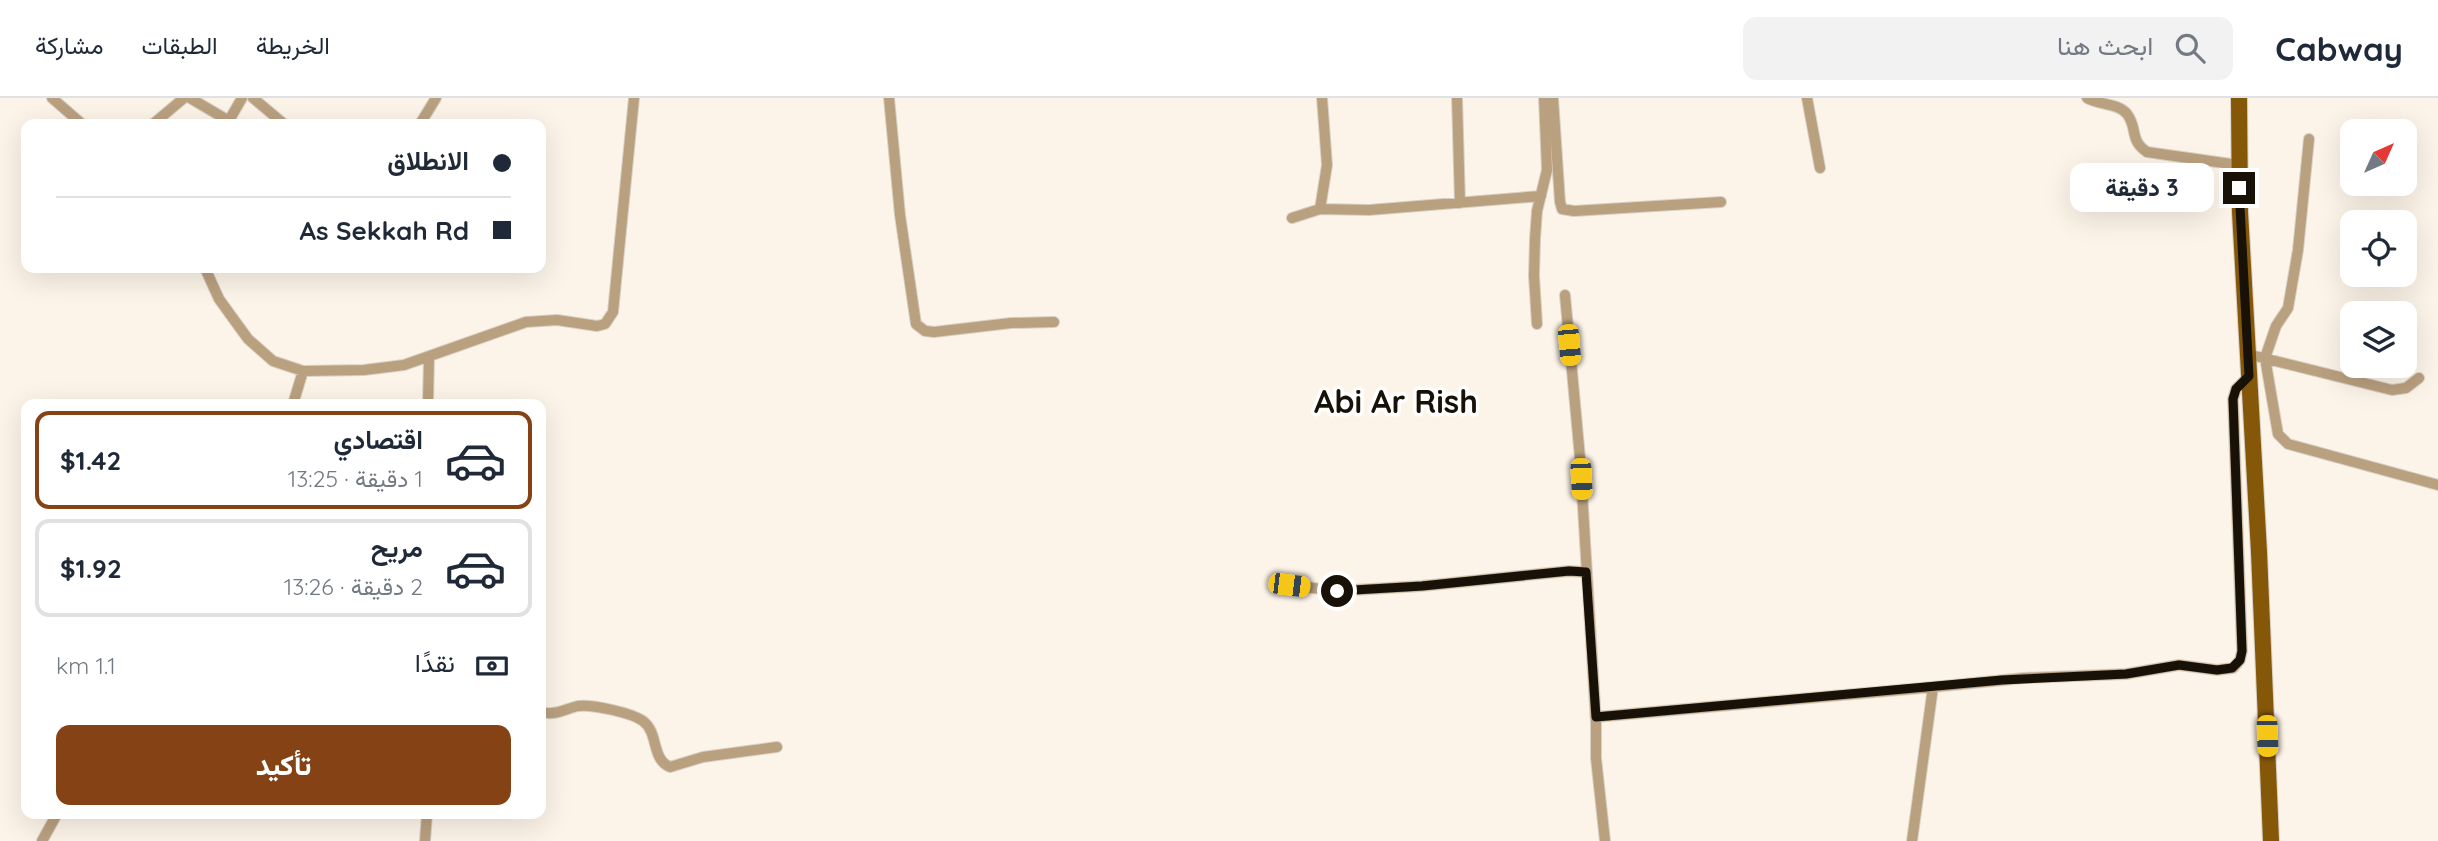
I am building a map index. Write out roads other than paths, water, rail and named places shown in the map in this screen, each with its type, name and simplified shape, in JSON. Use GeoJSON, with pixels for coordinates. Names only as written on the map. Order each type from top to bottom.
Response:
{"type":"FeatureCollection","features":[{"type":"Feature","properties":{"kind":"main road"},"geometry":{"type":"LineString","coordinates":[[2239,98],[2238,165],[2271,841]]}},
{"type":"Feature","properties":{"kind":"street"},"geometry":{"type":"LineString","coordinates":[[52,98],[76,119]]}},
{"type":"Feature","properties":{"kind":"street"},"geometry":{"type":"LineString","coordinates":[[159,119],[184,98]]}},
{"type":"Feature","properties":{"kind":"street"},"geometry":{"type":"LineString","coordinates":[[190,98],[223,119]]}},
{"type":"Feature","properties":{"kind":"street"},"geometry":{"type":"LineString","coordinates":[[230,119],[242,98]]}},
{"type":"Feature","properties":{"kind":"street"},"geometry":{"type":"LineString","coordinates":[[253,98],[278,119]]}},
{"type":"Feature","properties":{"kind":"street"},"geometry":{"type":"LineString","coordinates":[[423,119],[436,98]]}},
{"type":"Feature","properties":{"kind":"street"},"geometry":{"type":"LineString","coordinates":[[207,273],[219,299],[248,339],[273,361],[303,371],[364,370],[404,365],[526,322],[557,320],[597,326],[605,324],[613,312],[634,98]]}},
{"type":"Feature","properties":{"kind":"street"},"geometry":{"type":"LineString","coordinates":[[889,98],[900,215],[916,324],[925,331],[934,332],[1054,321]]}},
{"type":"Feature","properties":{"kind":"street"},"geometry":{"type":"LineString","coordinates":[[1320,209],[1327,165],[1322,98]]}},
{"type":"Feature","properties":{"kind":"street"},"geometry":{"type":"LineString","coordinates":[[1457,98],[1460,203]]}},
{"type":"Feature","properties":{"kind":"street"},"geometry":{"type":"LineString","coordinates":[[1537,324],[1535,239],[1547,170],[1544,98]]}},
{"type":"Feature","properties":{"kind":"street"},"geometry":{"type":"LineString","coordinates":[[1553,98],[1562,209],[1574,211],[1721,202]]}},
{"type":"Feature","properties":{"kind":"street"},"geometry":{"type":"LineString","coordinates":[[1807,98],[1820,168]]}},
{"type":"Feature","properties":{"kind":"street"},"geometry":{"type":"LineString","coordinates":[[2087,98],[2121,108],[2127,113],[2136,143],[2147,152],[2238,165]]}},
{"type":"Feature","properties":{"kind":"street"},"geometry":{"type":"LineString","coordinates":[[2309,139],[2298,250],[2288,308],[2276,326],[2265,358],[2280,439],[2288,444],[2438,485]]}},
{"type":"Feature","properties":{"kind":"street"},"geometry":{"type":"LineString","coordinates":[[1292,218],[1320,209],[1369,210],[1541,197]]}},
{"type":"Feature","properties":{"kind":"street"},"geometry":{"type":"LineString","coordinates":[[1565,295],[1580,458],[1596,717],[1596,758],[1605,841]]}},
{"type":"Feature","properties":{"kind":"street"},"geometry":{"type":"LineString","coordinates":[[2247,354],[2392,390],[2400,390],[2419,378]]}},
{"type":"Feature","properties":{"kind":"street"},"geometry":{"type":"LineString","coordinates":[[428,399],[429,357]]}},
{"type":"Feature","properties":{"kind":"street"},"geometry":{"type":"LineString","coordinates":[[295,399],[303,371]]}},
{"type":"Feature","properties":{"kind":"street"},"geometry":{"type":"LineString","coordinates":[[1596,717],[2024,678],[2126,674],[2179,665],[2217,670],[2232,668],[2240,660],[2242,651],[2233,399],[2236,389],[2249,376]]}},
{"type":"Feature","properties":{"kind":"street"},"geometry":{"type":"LineString","coordinates":[[1289,585],[1337,591],[1422,586],[1569,571],[1586,572]]}},
{"type":"Feature","properties":{"kind":"street"},"geometry":{"type":"LineString","coordinates":[[1912,841],[1933,687]]}},
{"type":"Feature","properties":{"kind":"street"},"geometry":{"type":"LineString","coordinates":[[546,714],[550,715],[588,705],[642,720],[651,730],[660,761],[670,767],[703,757],[777,747]]}},
{"type":"Feature","properties":{"kind":"street"},"geometry":{"type":"LineString","coordinates":[[42,841],[54,819]]}},
{"type":"Feature","properties":{"kind":"street"},"geometry":{"type":"LineString","coordinates":[[425,841],[427,819]]}},
{"type":"Feature","properties":{"kind":"district","name":"Abi Ar Rish"},"geometry":{"type":"Point","coordinates":[1396,401]}}]}
